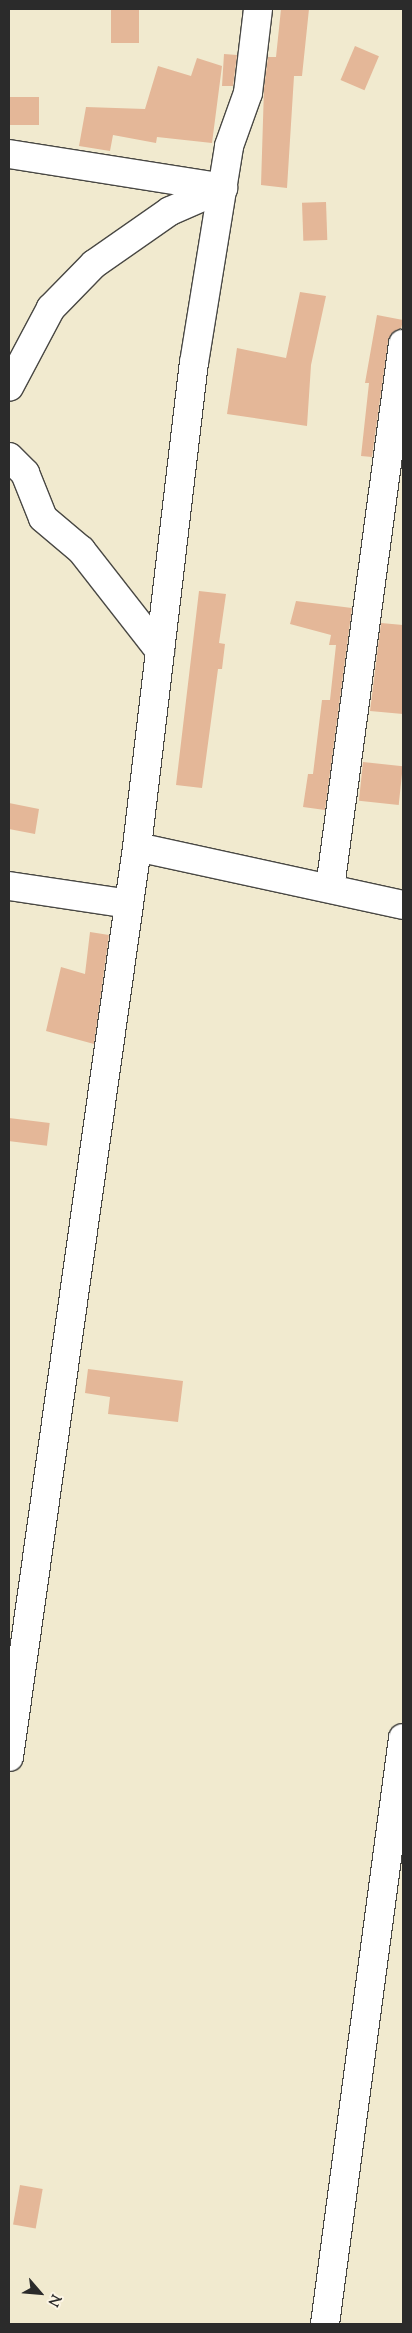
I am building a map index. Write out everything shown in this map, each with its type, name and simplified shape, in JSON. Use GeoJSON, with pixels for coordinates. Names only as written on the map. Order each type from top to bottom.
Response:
{"type":"FeatureCollection","features":[{"type":"Feature","properties":{"kind":"street"},"geometry":{"type":"LineString","coordinates":[[9,1757],[137,847],[194,363],[229,146],[248,93],[258,9]]}},
{"type":"Feature","properties":{"kind":"street"},"geometry":{"type":"LineString","coordinates":[[9,154],[223,188]]}},
{"type":"Feature","properties":{"kind":"street"},"geometry":{"type":"LineString","coordinates":[[9,388],[51,308],[94,264],[170,211],[223,188]]}},
{"type":"Feature","properties":{"kind":"street"},"geometry":{"type":"LineString","coordinates":[[330,888],[403,344]]}},
{"type":"Feature","properties":{"kind":"street"},"geometry":{"type":"LineString","coordinates":[[9,458],[25,473],[44,518],[81,550],[160,651]]}},
{"type":"Feature","properties":{"kind":"street"},"geometry":{"type":"LineString","coordinates":[[137,847],[403,905]]}},
{"type":"Feature","properties":{"kind":"street"},"geometry":{"type":"LineString","coordinates":[[9,886],[129,904]]}},
{"type":"Feature","properties":{"kind":"street"},"geometry":{"type":"LineString","coordinates":[[325,2324],[403,1738]]}},
{"type":"Feature","properties":{"kind":"building"},"geometry":{"type":"Polygon","coordinates":[[[111,9],[139,9],[139,43],[111,43],[111,9]]]}},
{"type":"Feature","properties":{"kind":"building"},"geometry":{"type":"Polygon","coordinates":[[[281,9],[309,9],[302,76],[294,76],[287,188],[261,185],[264,88],[268,57],[276,57],[281,9]]]}},
{"type":"Feature","properties":{"kind":"building"},"geometry":{"type":"Polygon","coordinates":[[[355,46],[379,56],[364,90],[341,80],[355,46]]]}},
{"type":"Feature","properties":{"kind":"building"},"geometry":{"type":"Polygon","coordinates":[[[224,54],[237,55],[233,86],[222,86],[224,54]]]}},
{"type":"Feature","properties":{"kind":"building"},"geometry":{"type":"Polygon","coordinates":[[[197,58],[222,66],[212,143],[157,137],[156,143],[113,135],[110,151],[79,146],[86,107],[145,109],[158,66],[191,76],[197,58]]]}},
{"type":"Feature","properties":{"kind":"building"},"geometry":{"type":"Polygon","coordinates":[[[9,97],[39,97],[39,125],[9,125],[9,97]]]}},
{"type":"Feature","properties":{"kind":"building"},"geometry":{"type":"Polygon","coordinates":[[[326,202],[327,240],[303,241],[302,203],[326,202]]]}},
{"type":"Feature","properties":{"kind":"building"},"geometry":{"type":"Polygon","coordinates":[[[300,292],[326,296],[311,365],[307,426],[227,414],[237,348],[286,358],[300,292]]]}},
{"type":"Feature","properties":{"kind":"building"},"geometry":{"type":"Polygon","coordinates":[[[377,315],[403,320],[401,329],[388,342],[372,457],[361,456],[369,383],[365,383],[377,315]]]}},
{"type":"Feature","properties":{"kind":"building"},"geometry":{"type":"Polygon","coordinates":[[[199,591],[226,594],[219,643],[225,644],[222,669],[218,669],[202,788],[176,785],[199,591]]]}},
{"type":"Feature","properties":{"kind":"building"},"geometry":{"type":"Polygon","coordinates":[[[296,601],[352,608],[325,810],[303,807],[308,774],[313,774],[322,700],[330,700],[336,645],[329,645],[331,635],[290,624],[296,601]]]}},
{"type":"Feature","properties":{"kind":"building"},"geometry":{"type":"Polygon","coordinates":[[[381,623],[403,625],[403,714],[370,711],[381,623]]]}},
{"type":"Feature","properties":{"kind":"building"},"geometry":{"type":"Polygon","coordinates":[[[363,762],[403,766],[399,805],[359,801],[363,762]]]}},
{"type":"Feature","properties":{"kind":"building"},"geometry":{"type":"Polygon","coordinates":[[[9,803],[39,809],[35,834],[9,829],[9,803]]]}},
{"type":"Feature","properties":{"kind":"building"},"geometry":{"type":"Polygon","coordinates":[[[90,932],[109,935],[94,1044],[46,1031],[61,967],[85,974],[90,932]]]}},
{"type":"Feature","properties":{"kind":"building"},"geometry":{"type":"Polygon","coordinates":[[[9,1118],[50,1123],[47,1146],[9,1141],[9,1118]]]}},
{"type":"Feature","properties":{"kind":"building"},"geometry":{"type":"Polygon","coordinates":[[[88,1369],[183,1381],[178,1422],[108,1414],[110,1397],[85,1393],[88,1369]]]}},
{"type":"Feature","properties":{"kind":"building"},"geometry":{"type":"Polygon","coordinates":[[[20,2185],[43,2189],[36,2228],[13,2224],[20,2185]]]}}]}
